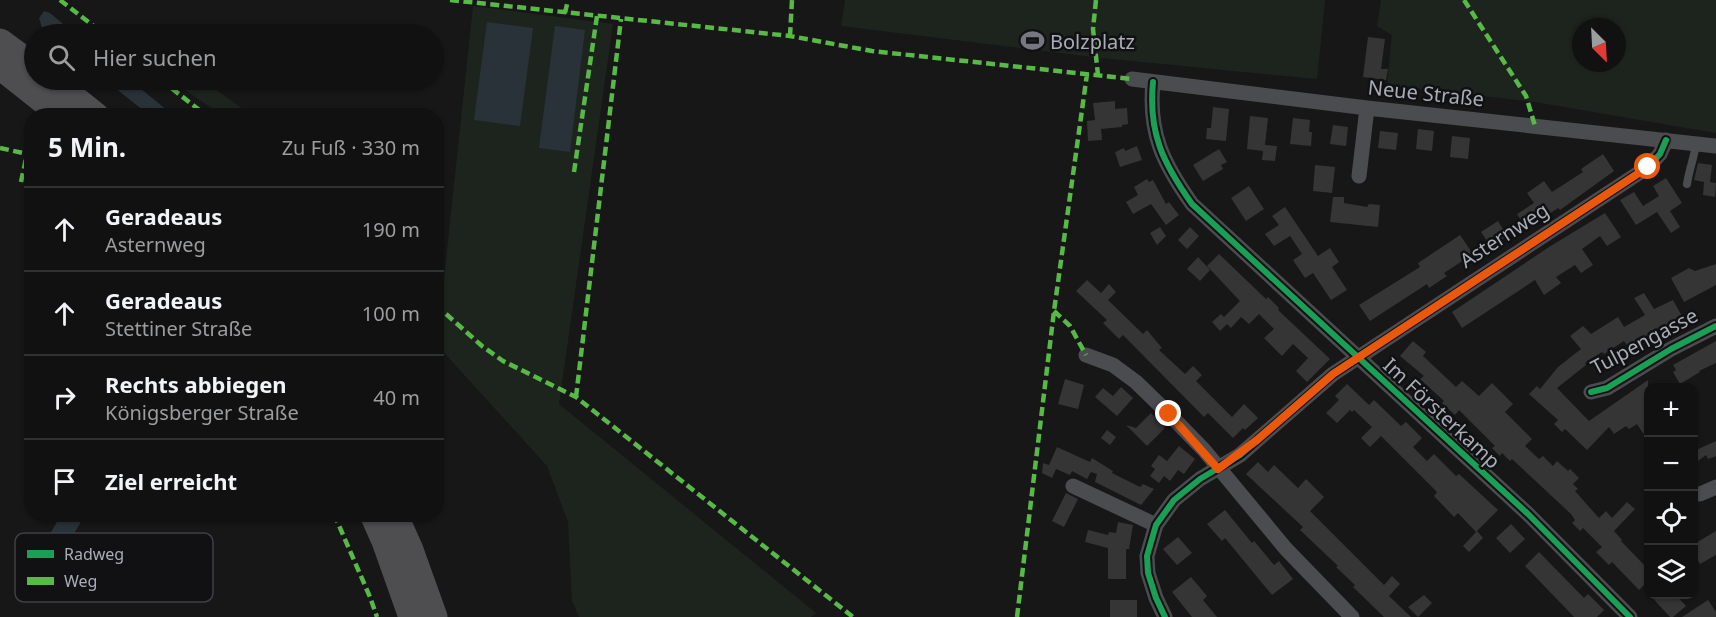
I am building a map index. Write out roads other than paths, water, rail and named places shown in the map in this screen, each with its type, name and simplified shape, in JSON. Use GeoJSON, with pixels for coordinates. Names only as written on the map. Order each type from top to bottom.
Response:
{"type":"FeatureCollection","features":[{"type":"Feature","properties":{"kind":"highway"},"geometry":{"type":"LineString","coordinates":[[3,53],[24,62]]}},
{"type":"Feature","properties":{"kind":"highway"},"geometry":{"type":"LineString","coordinates":[[3,53],[24,75]]}},
{"type":"Feature","properties":{"kind":"highway"},"geometry":{"type":"LineString","coordinates":[[38,90],[55,108]]}},
{"type":"Feature","properties":{"kind":"highway"},"geometry":{"type":"LineString","coordinates":[[64,90],[86,108]]}},
{"type":"Feature","properties":{"kind":"highway"},"geometry":{"type":"LineString","coordinates":[[377,522],[412,617]]}},
{"type":"Feature","properties":{"kind":"highway"},"geometry":{"type":"LineString","coordinates":[[398,522],[434,617]]}},
{"type":"Feature","properties":{"kind":"street","name":"Neue Straße"},"geometry":{"type":"LineString","coordinates":[[1132,79],[1367,108],[1716,146]]}},
{"type":"Feature","properties":{"kind":"street","name":"Im Försterkamp"},"geometry":{"type":"LineString","coordinates":[[1153,82],[1151,102],[1153,125],[1159,147],[1173,177],[1192,204],[1528,514],[1630,617]]}},
{"type":"Feature","properties":{"kind":"street"},"geometry":{"type":"LineString","coordinates":[[1359,176],[1367,108]]}},
{"type":"Feature","properties":{"kind":"street","name":"Asternweg"},"geometry":{"type":"LineString","coordinates":[[1156,525],[1170,505],[1185,490],[1240,454],[1333,374],[1648,167],[1660,154],[1666,140]]}},
{"type":"Feature","properties":{"kind":"street","name":"Tulpengasse"},"geometry":{"type":"LineString","coordinates":[[1591,392],[1607,388],[1671,349],[1716,326]]}},
{"type":"Feature","properties":{"kind":"street"},"geometry":{"type":"LineString","coordinates":[[1086,355],[1113,365],[1136,382],[1169,414],[1286,549],[1352,617]]}},
{"type":"Feature","properties":{"kind":"street"},"geometry":{"type":"LineString","coordinates":[[1073,486],[1156,525],[1147,556],[1148,573],[1165,617]]}},
{"type":"Feature","properties":{"kind":"street"},"geometry":{"type":"LineString","coordinates":[[1698,494],[1716,487]]}},
{"type":"Feature","properties":{"kind":"lane"},"geometry":{"type":"LineString","coordinates":[[1688,184],[1696,144]]}},
{"type":"Feature","properties":{"kind":"place","name":"Bolzplatz"},"geometry":{"type":"Point","coordinates":[1032,41]}}]}
